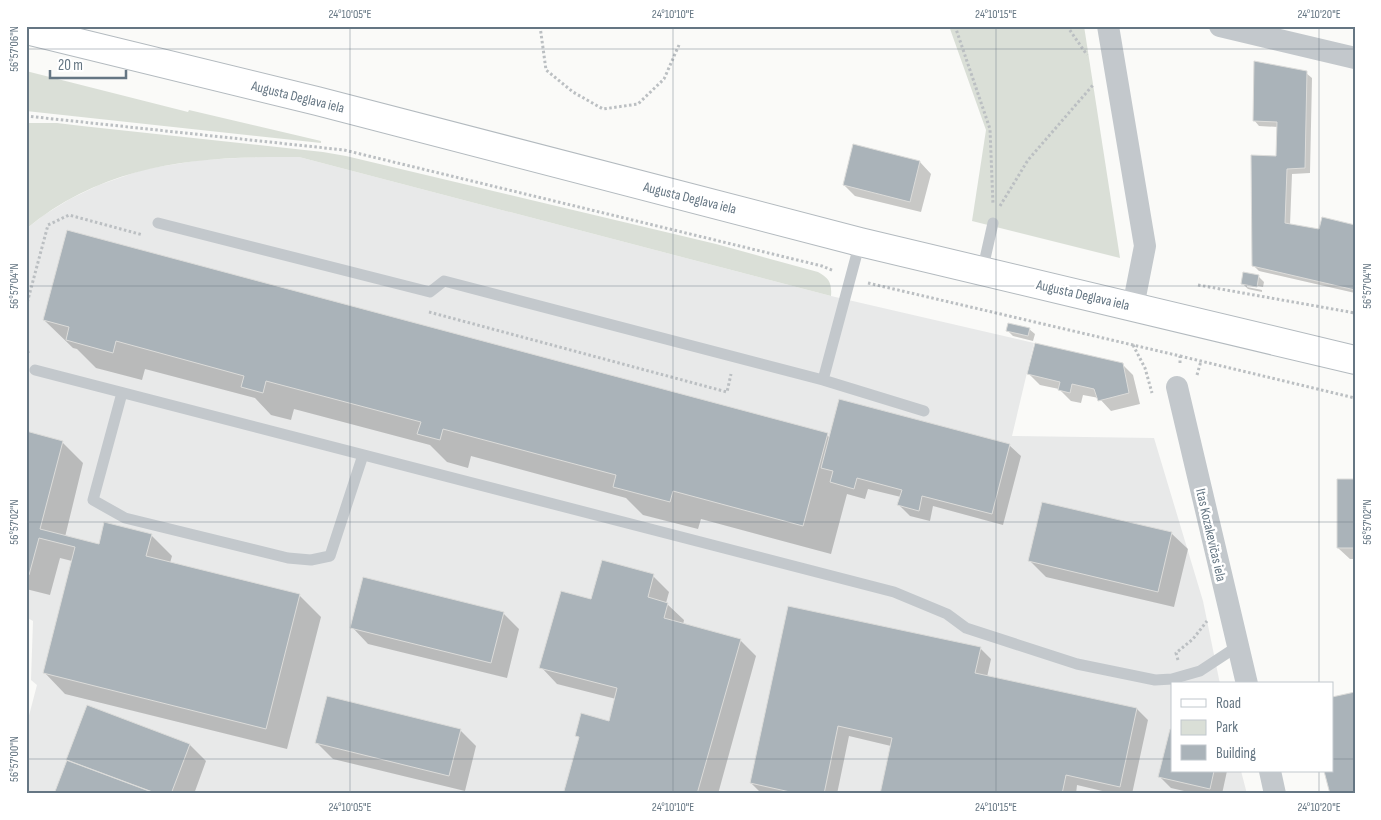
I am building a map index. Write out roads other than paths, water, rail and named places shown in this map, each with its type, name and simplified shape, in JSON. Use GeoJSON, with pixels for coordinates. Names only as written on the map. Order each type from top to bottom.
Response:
{"type":"FeatureCollection","features":[{"type":"Feature","properties":{"kind":"main road","name":"Augusta Deglava iela"},"geometry":{"type":"LineString","coordinates":[[33,30],[317,101],[860,242],[1355,360]]}},
{"type":"Feature","properties":{"kind":"street"},"geometry":{"type":"LineString","coordinates":[[1108,26],[1145,246],[1134,307]]}},
{"type":"Feature","properties":{"kind":"street"},"geometry":{"type":"LineString","coordinates":[[1220,26],[1354,54]]}},
{"type":"Feature","properties":{"kind":"street","name":"Itas Kozakevičas iela"},"geometry":{"type":"LineString","coordinates":[[1176,387],[1247,682]]}},
{"type":"Feature","properties":{"kind":"street"},"geometry":{"type":"LineString","coordinates":[[1270,772],[1275,794]]}},
{"type":"Feature","properties":{"kind":"lane"},"geometry":{"type":"LineString","coordinates":[[158,224],[430,292],[444,281],[823,380],[924,411]]}},
{"type":"Feature","properties":{"kind":"lane"},"geometry":{"type":"LineString","coordinates":[[982,272],[993,224]]}},
{"type":"Feature","properties":{"kind":"lane"},"geometry":{"type":"LineString","coordinates":[[823,380],[860,242]]}},
{"type":"Feature","properties":{"kind":"lane"},"geometry":{"type":"LineString","coordinates":[[35,370],[894,592],[946,614],[966,628],[1077,664],[1155,680],[1172,679],[1200,671],[1238,646]]}},
{"type":"Feature","properties":{"kind":"lane"},"geometry":{"type":"LineString","coordinates":[[122,393],[93,500],[125,518],[288,558],[311,560],[330,556],[363,455]]}}]}
